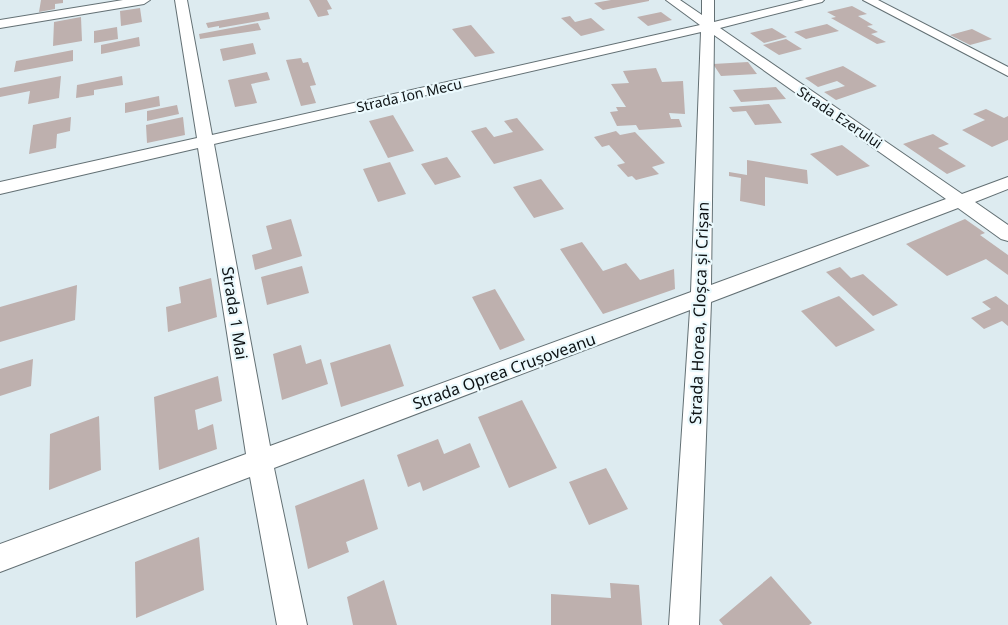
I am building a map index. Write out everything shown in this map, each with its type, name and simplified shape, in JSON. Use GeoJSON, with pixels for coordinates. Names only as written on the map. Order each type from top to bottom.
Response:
{"type":"FeatureCollection","features":[{"type":"Feature","properties":{"kind":"street"},"geometry":{"type":"LineString","coordinates":[[0,24],[144,0]]}},
{"type":"Feature","properties":{"kind":"street","name":"Strada 1 Mai"},"geometry":{"type":"LineString","coordinates":[[181,0],[207,141],[260,461],[292,625]]}},
{"type":"Feature","properties":{"kind":"street","name":"Strada Ezerului"},"geometry":{"type":"LineString","coordinates":[[672,0],[1008,234]]}},
{"type":"Feature","properties":{"kind":"street","name":"Strada Horea, Cloșca și Crișan"},"geometry":{"type":"LineString","coordinates":[[684,625],[701,298],[708,0]]}},
{"type":"Feature","properties":{"kind":"street","name":"Strada Ion Mecu"},"geometry":{"type":"LineString","coordinates":[[0,188],[818,0]]}},
{"type":"Feature","properties":{"kind":"street"},"geometry":{"type":"LineString","coordinates":[[868,0],[1008,72]]}},
{"type":"Feature","properties":{"kind":"street","name":"Strada Oprea Crușoveanu"},"geometry":{"type":"LineString","coordinates":[[0,558],[1008,183]]}},
{"type":"Feature","properties":{"kind":"building"},"geometry":{"type":"Polygon","coordinates":[[[41,0],[63,0],[63,3],[55,4],[55,9],[39,12],[41,0]]]}},
{"type":"Feature","properties":{"kind":"building"},"geometry":{"type":"Polygon","coordinates":[[[309,0],[327,0],[332,9],[327,10],[329,15],[318,17],[309,0]]]}},
{"type":"Feature","properties":{"kind":"building"},"geometry":{"type":"Polygon","coordinates":[[[611,0],[649,1],[603,10],[594,3],[611,0]]]}},
{"type":"Feature","properties":{"kind":"building"},"geometry":{"type":"Polygon","coordinates":[[[852,6],[867,14],[858,16],[873,25],[867,26],[878,32],[871,34],[886,42],[877,44],[831,18],[836,17],[827,12],[852,6]]]}},
{"type":"Feature","properties":{"kind":"building"},"geometry":{"type":"Polygon","coordinates":[[[140,8],[142,22],[121,26],[120,11],[140,8]]]}},
{"type":"Feature","properties":{"kind":"building"},"geometry":{"type":"Polygon","coordinates":[[[268,12],[270,19],[219,28],[219,26],[208,28],[206,23],[268,12]]]}},
{"type":"Feature","properties":{"kind":"building"},"geometry":{"type":"Polygon","coordinates":[[[661,12],[672,20],[648,26],[637,17],[661,12]]]}},
{"type":"Feature","properties":{"kind":"building"},"geometry":{"type":"Polygon","coordinates":[[[570,16],[575,22],[591,18],[605,30],[581,36],[561,18],[570,16]]]}},
{"type":"Feature","properties":{"kind":"building"},"geometry":{"type":"Polygon","coordinates":[[[81,17],[82,41],[53,46],[54,22],[81,17]]]}},
{"type":"Feature","properties":{"kind":"building"},"geometry":{"type":"Polygon","coordinates":[[[258,23],[261,30],[200,39],[199,34],[258,23]]]}},
{"type":"Feature","properties":{"kind":"building"},"geometry":{"type":"Polygon","coordinates":[[[827,24],[839,31],[806,39],[794,32],[827,24]]]}},
{"type":"Feature","properties":{"kind":"building"},"geometry":{"type":"Polygon","coordinates":[[[471,25],[495,53],[475,57],[452,29],[471,25]]]}},
{"type":"Feature","properties":{"kind":"building"},"geometry":{"type":"Polygon","coordinates":[[[117,27],[118,39],[94,43],[94,31],[117,27]]]}},
{"type":"Feature","properties":{"kind":"building"},"geometry":{"type":"Polygon","coordinates":[[[772,28],[787,37],[764,43],[750,33],[772,28]]]}},
{"type":"Feature","properties":{"kind":"building"},"geometry":{"type":"Polygon","coordinates":[[[972,29],[992,39],[970,45],[950,35],[972,29]]]}},
{"type":"Feature","properties":{"kind":"building"},"geometry":{"type":"Polygon","coordinates":[[[139,37],[140,46],[101,54],[101,45],[139,37]]]}},
{"type":"Feature","properties":{"kind":"building"},"geometry":{"type":"Polygon","coordinates":[[[786,39],[802,49],[779,55],[763,45],[786,39]]]}},
{"type":"Feature","properties":{"kind":"building"},"geometry":{"type":"Polygon","coordinates":[[[253,43],[256,54],[223,61],[220,49],[253,43]]]}},
{"type":"Feature","properties":{"kind":"building"},"geometry":{"type":"Polygon","coordinates":[[[73,50],[73,61],[14,72],[16,61],[73,50]]]}},
{"type":"Feature","properties":{"kind":"building"},"geometry":{"type":"Polygon","coordinates":[[[301,58],[303,63],[308,62],[316,85],[310,86],[316,103],[301,106],[286,60],[301,58]]]}},
{"type":"Feature","properties":{"kind":"building"},"geometry":{"type":"Polygon","coordinates":[[[748,62],[757,74],[721,76],[713,64],[748,62]]]}},
{"type":"Feature","properties":{"kind":"building"},"geometry":{"type":"Polygon","coordinates":[[[843,66],[877,86],[836,100],[824,92],[845,86],[837,81],[818,87],[805,78],[843,66]]]}},
{"type":"Feature","properties":{"kind":"building"},"geometry":{"type":"Polygon","coordinates":[[[656,68],[662,82],[683,81],[685,114],[669,113],[671,119],[679,119],[682,127],[639,130],[636,125],[617,126],[610,112],[618,111],[616,107],[626,107],[611,84],[629,83],[623,71],[656,68]]]}},
{"type":"Feature","properties":{"kind":"building"},"geometry":{"type":"Polygon","coordinates":[[[267,72],[270,80],[251,84],[257,103],[235,107],[228,80],[267,72]]]}},
{"type":"Feature","properties":{"kind":"building"},"geometry":{"type":"Polygon","coordinates":[[[61,76],[59,98],[28,104],[30,91],[0,97],[0,88],[61,76]]]}},
{"type":"Feature","properties":{"kind":"building"},"geometry":{"type":"Polygon","coordinates":[[[122,76],[123,85],[94,90],[94,95],[76,98],[77,85],[122,76]]]}},
{"type":"Feature","properties":{"kind":"building"},"geometry":{"type":"Polygon","coordinates":[[[776,87],[786,99],[741,102],[733,90],[776,87]]]}},
{"type":"Feature","properties":{"kind":"building"},"geometry":{"type":"Polygon","coordinates":[[[159,96],[160,106],[125,113],[125,103],[159,96]]]}},
{"type":"Feature","properties":{"kind":"building"},"geometry":{"type":"Polygon","coordinates":[[[769,104],[782,123],[755,125],[746,111],[733,112],[729,107],[769,104]]]}},
{"type":"Feature","properties":{"kind":"building"},"geometry":{"type":"Polygon","coordinates":[[[177,105],[179,114],[147,121],[147,111],[177,105]]]}},
{"type":"Feature","properties":{"kind":"building"},"geometry":{"type":"Polygon","coordinates":[[[986,109],[1004,118],[1008,116],[1008,140],[992,147],[962,130],[985,120],[973,114],[986,109]]]}},
{"type":"Feature","properties":{"kind":"building"},"geometry":{"type":"Polygon","coordinates":[[[393,115],[414,151],[388,158],[369,121],[393,115]]]}},
{"type":"Feature","properties":{"kind":"building"},"geometry":{"type":"Polygon","coordinates":[[[71,117],[70,131],[57,134],[56,148],[29,154],[33,125],[71,117]]]}},
{"type":"Feature","properties":{"kind":"building"},"geometry":{"type":"Polygon","coordinates":[[[183,117],[185,135],[147,143],[146,125],[183,117]]]}},
{"type":"Feature","properties":{"kind":"building"},"geometry":{"type":"Polygon","coordinates":[[[517,118],[544,150],[494,164],[471,131],[486,127],[494,137],[513,132],[504,121],[517,118]]]}},
{"type":"Feature","properties":{"kind":"building"},"geometry":{"type":"Polygon","coordinates":[[[616,131],[620,135],[635,132],[665,163],[652,167],[659,174],[636,180],[632,176],[628,177],[617,165],[625,163],[609,145],[602,147],[594,137],[616,131]]]}},
{"type":"Feature","properties":{"kind":"building"},"geometry":{"type":"Polygon","coordinates":[[[933,134],[949,144],[938,148],[966,166],[947,174],[903,144],[933,134]]]}},
{"type":"Feature","properties":{"kind":"building"},"geometry":{"type":"Polygon","coordinates":[[[842,145],[870,166],[837,176],[810,154],[842,145]]]}},
{"type":"Feature","properties":{"kind":"building"},"geometry":{"type":"Polygon","coordinates":[[[447,157],[461,177],[435,185],[421,164],[447,157]]]}},
{"type":"Feature","properties":{"kind":"building"},"geometry":{"type":"Polygon","coordinates":[[[747,160],[807,170],[808,184],[765,177],[765,206],[740,201],[741,178],[729,176],[729,172],[747,175],[747,160]]]}},
{"type":"Feature","properties":{"kind":"building"},"geometry":{"type":"Polygon","coordinates":[[[390,162],[406,194],[378,202],[363,169],[390,162]]]}},
{"type":"Feature","properties":{"kind":"building"},"geometry":{"type":"Polygon","coordinates":[[[541,179],[564,209],[534,218],[513,187],[541,179]]]}},
{"type":"Feature","properties":{"kind":"building"},"geometry":{"type":"Polygon","coordinates":[[[291,219],[302,256],[255,270],[252,255],[272,249],[266,226],[291,219]]]}},
{"type":"Feature","properties":{"kind":"building"},"geometry":{"type":"Polygon","coordinates":[[[965,219],[985,233],[980,235],[1008,255],[1008,275],[986,259],[947,276],[906,244],[965,219]]]}},
{"type":"Feature","properties":{"kind":"building"},"geometry":{"type":"Polygon","coordinates":[[[582,242],[603,271],[626,263],[640,280],[674,269],[675,289],[603,314],[560,249],[582,242]]]}},
{"type":"Feature","properties":{"kind":"building"},"geometry":{"type":"Polygon","coordinates":[[[302,266],[309,293],[267,305],[261,277],[302,266]]]}},
{"type":"Feature","properties":{"kind":"building"},"geometry":{"type":"Polygon","coordinates":[[[840,267],[851,278],[863,274],[898,305],[873,316],[826,272],[840,267]]]}},
{"type":"Feature","properties":{"kind":"building"},"geometry":{"type":"Polygon","coordinates":[[[211,278],[217,317],[168,332],[166,307],[181,303],[179,287],[211,278]]]}},
{"type":"Feature","properties":{"kind":"building"},"geometry":{"type":"Polygon","coordinates":[[[77,285],[75,320],[0,342],[0,307],[77,285]]]}},
{"type":"Feature","properties":{"kind":"building"},"geometry":{"type":"Polygon","coordinates":[[[495,289],[525,340],[500,350],[472,297],[495,289]]]}},
{"type":"Feature","properties":{"kind":"building"},"geometry":{"type":"Polygon","coordinates":[[[839,296],[875,330],[836,347],[801,311],[839,296]]]}},
{"type":"Feature","properties":{"kind":"building"},"geometry":{"type":"Polygon","coordinates":[[[996,296],[1008,305],[1008,326],[1002,321],[984,329],[971,318],[991,309],[982,302],[996,296]]]}},
{"type":"Feature","properties":{"kind":"building"},"geometry":{"type":"Polygon","coordinates":[[[390,344],[404,386],[341,407],[330,363],[390,344]]]}},
{"type":"Feature","properties":{"kind":"building"},"geometry":{"type":"Polygon","coordinates":[[[301,345],[306,364],[321,359],[328,384],[282,400],[273,354],[301,345]]]}},
{"type":"Feature","properties":{"kind":"building"},"geometry":{"type":"Polygon","coordinates":[[[33,359],[31,386],[0,396],[0,369],[33,359]]]}},
{"type":"Feature","properties":{"kind":"building"},"geometry":{"type":"Polygon","coordinates":[[[218,376],[222,401],[195,410],[198,430],[213,424],[217,449],[159,470],[154,397],[218,376]]]}},
{"type":"Feature","properties":{"kind":"building"},"geometry":{"type":"Polygon","coordinates":[[[522,400],[557,468],[509,488],[478,417],[522,400]]]}},
{"type":"Feature","properties":{"kind":"building"},"geometry":{"type":"Polygon","coordinates":[[[99,416],[101,470],[49,490],[50,434],[99,416]]]}},
{"type":"Feature","properties":{"kind":"building"},"geometry":{"type":"Polygon","coordinates":[[[438,439],[444,454],[470,443],[480,467],[423,491],[420,482],[408,487],[397,455],[438,439]]]}},
{"type":"Feature","properties":{"kind":"building"},"geometry":{"type":"Polygon","coordinates":[[[606,468],[628,509],[589,525],[569,482],[606,468]]]}},
{"type":"Feature","properties":{"kind":"building"},"geometry":{"type":"Polygon","coordinates":[[[364,479],[378,529],[346,542],[349,552],[308,569],[295,506],[364,479]]]}},
{"type":"Feature","properties":{"kind":"building"},"geometry":{"type":"Polygon","coordinates":[[[199,537],[204,590],[136,618],[135,562],[199,537]]]}},
{"type":"Feature","properties":{"kind":"building"},"geometry":{"type":"Polygon","coordinates":[[[771,576],[812,623],[809,625],[723,625],[719,620],[771,576]]]}},
{"type":"Feature","properties":{"kind":"building"},"geometry":{"type":"Polygon","coordinates":[[[384,580],[397,625],[353,625],[347,597],[384,580]]]}},
{"type":"Feature","properties":{"kind":"building"},"geometry":{"type":"Polygon","coordinates":[[[610,583],[639,585],[642,625],[551,625],[551,594],[611,598],[610,583]]]}}]}
